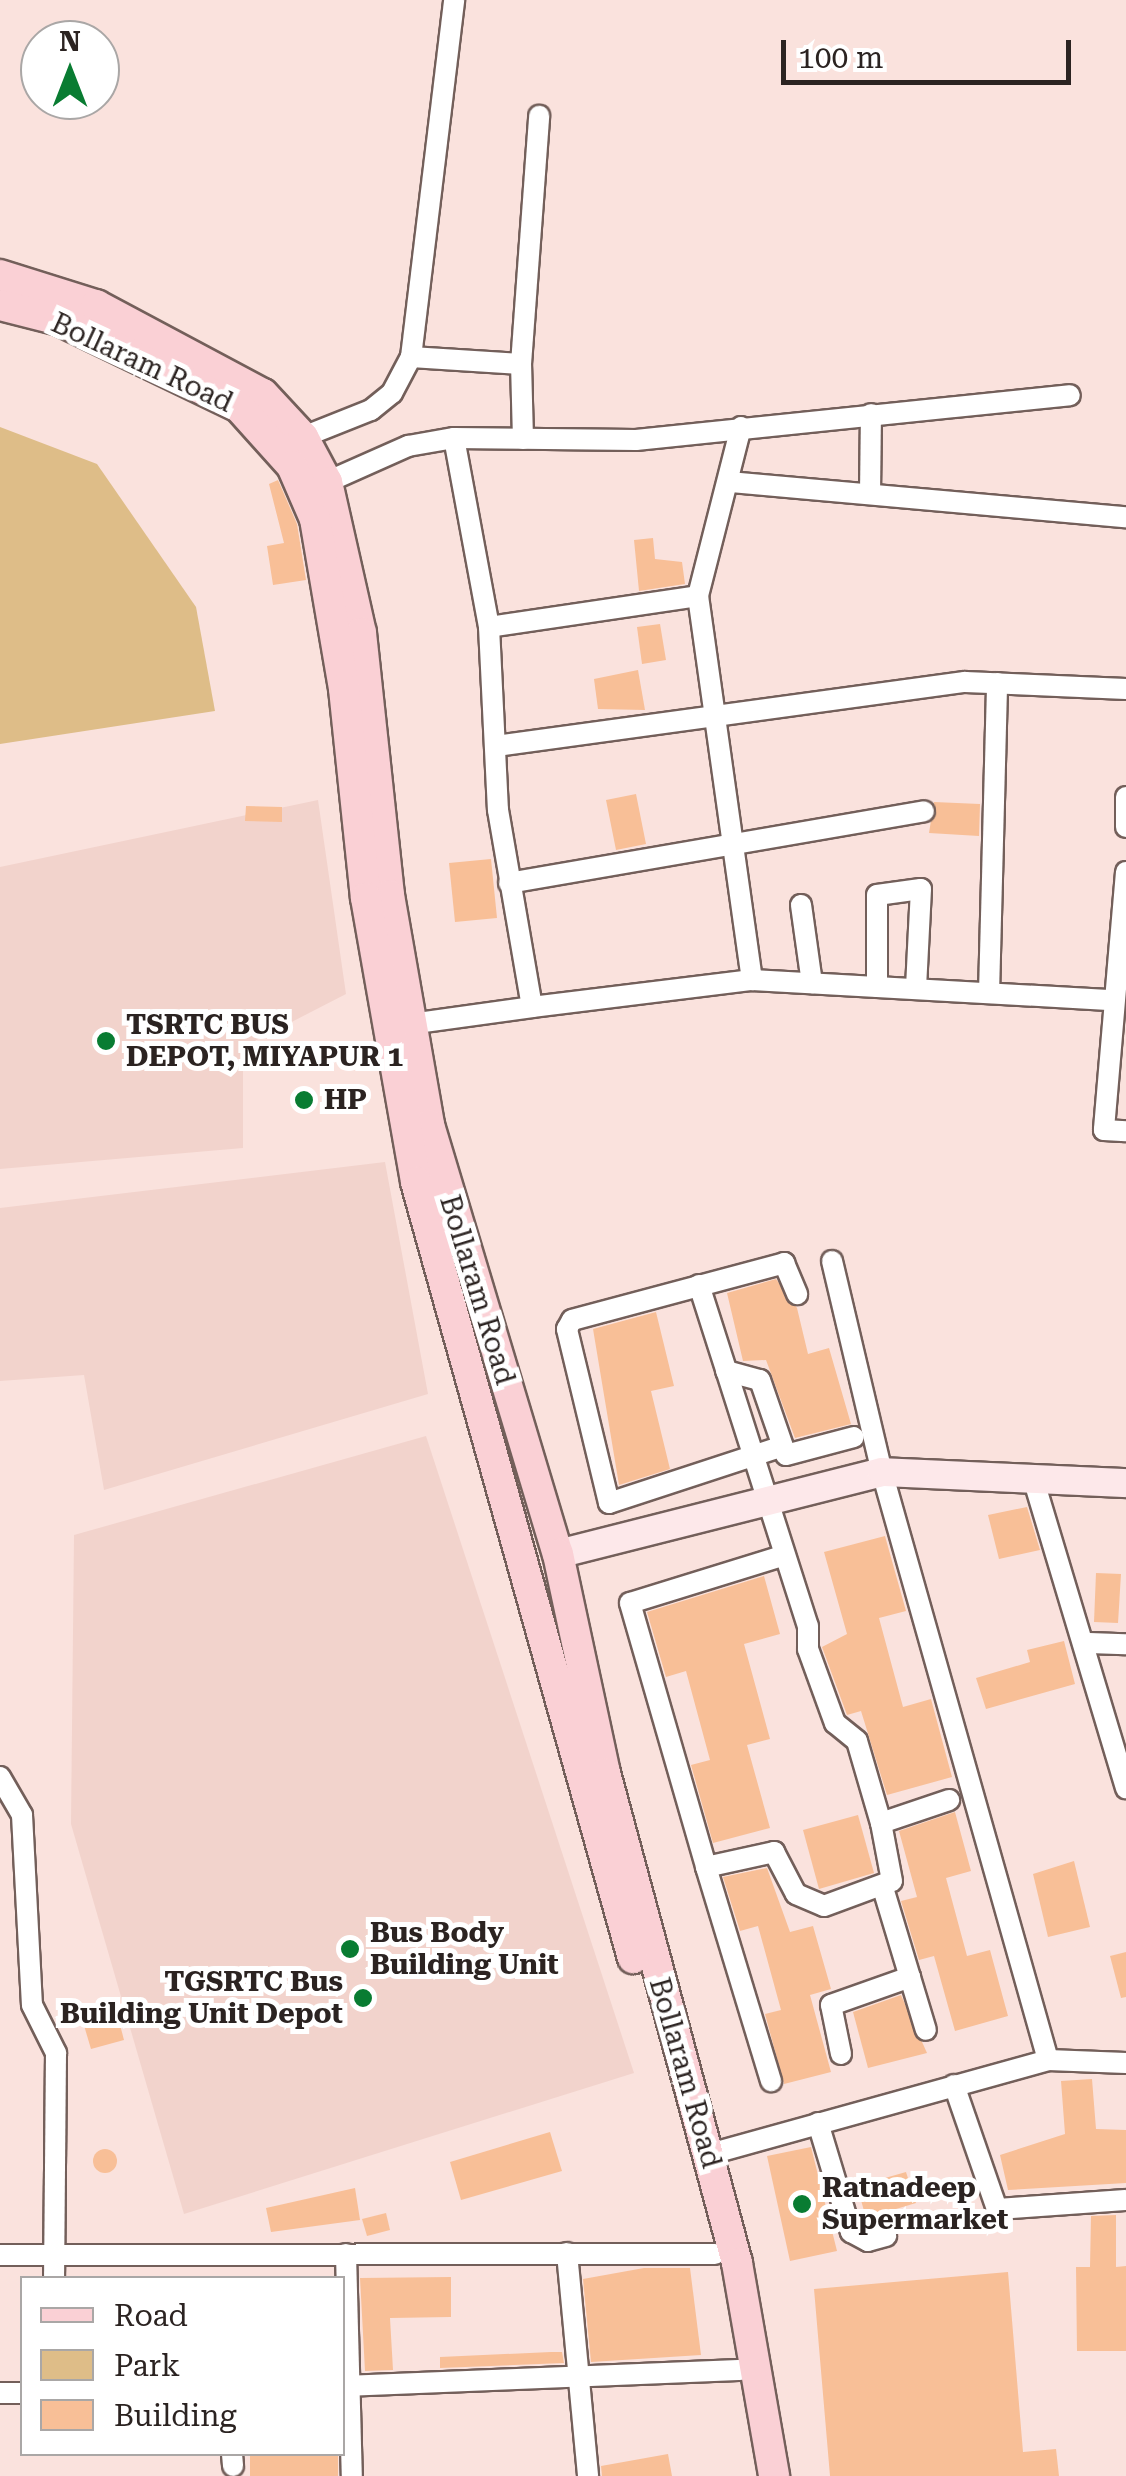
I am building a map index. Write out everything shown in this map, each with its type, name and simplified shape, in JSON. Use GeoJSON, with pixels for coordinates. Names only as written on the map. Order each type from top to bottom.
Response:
{"type":"FeatureCollection","features":[{"type":"Feature","properties":{"kind":"main road","name":"Bollaram Road"},"geometry":{"type":"LineString","coordinates":[[0,275],[96,305],[172,340],[263,394],[303,437],[327,482],[361,632],[410,1024],[448,1200],[558,1554],[606,1772],[710,2154],[761,2367],[774,2476]]}},
{"type":"Feature","properties":{"kind":"main road","name":"Bollaram Road"},"geometry":{"type":"LineString","coordinates":[[0,305],[59,320],[239,406],[284,454],[316,519],[344,689],[366,898],[416,1182],[715,2254],[741,2370],[754,2476]]}},
{"type":"Feature","properties":{"kind":"street"},"geometry":{"type":"LineString","coordinates":[[303,437],[371,410],[392,393],[411,357],[454,0]]}},
{"type":"Feature","properties":{"kind":"street"},"geometry":{"type":"LineString","coordinates":[[523,439],[520,364],[539,116]]}},
{"type":"Feature","properties":{"kind":"street"},"geometry":{"type":"LineString","coordinates":[[411,357],[520,364]]}},
{"type":"Feature","properties":{"kind":"street"},"geometry":{"type":"LineString","coordinates":[[327,482],[408,446],[454,438],[636,440],[1070,395]]}},
{"type":"Feature","properties":{"kind":"street"},"geometry":{"type":"LineString","coordinates":[[870,494],[871,414]]}},
{"type":"Feature","properties":{"kind":"street"},"geometry":{"type":"LineString","coordinates":[[741,427],[698,596],[752,980]]}},
{"type":"Feature","properties":{"kind":"street"},"geometry":{"type":"LineString","coordinates":[[454,438],[489,627],[509,882],[532,1007]]}},
{"type":"Feature","properties":{"kind":"street"},"geometry":{"type":"LineString","coordinates":[[730,482],[1126,518]]}},
{"type":"Feature","properties":{"kind":"street"},"geometry":{"type":"LineString","coordinates":[[489,627],[698,596]]}},
{"type":"Feature","properties":{"kind":"street"},"geometry":{"type":"LineString","coordinates":[[496,746],[714,712],[997,683],[1126,688]]}},
{"type":"Feature","properties":{"kind":"street"},"geometry":{"type":"LineString","coordinates":[[989,993],[997,683]]}},
{"type":"Feature","properties":{"kind":"street"},"geometry":{"type":"LineString","coordinates":[[1126,797],[1126,827]]}},
{"type":"Feature","properties":{"kind":"street"},"geometry":{"type":"LineString","coordinates":[[509,882],[924,811]]}},
{"type":"Feature","properties":{"kind":"street"},"geometry":{"type":"LineString","coordinates":[[1126,872],[1112,1000],[1104,1130],[1126,1131]]}},
{"type":"Feature","properties":{"kind":"street"},"geometry":{"type":"LineString","coordinates":[[877,987],[877,895],[921,889],[916,989]]}},
{"type":"Feature","properties":{"kind":"street"},"geometry":{"type":"LineString","coordinates":[[801,906],[812,983]]}},
{"type":"Feature","properties":{"kind":"street"},"geometry":{"type":"LineString","coordinates":[[410,1024],[752,980],[1112,1000]]}},
{"type":"Feature","properties":{"kind":"street"},"geometry":{"type":"LineString","coordinates":[[832,1261],[882,1472],[1048,2060]]}},
{"type":"Feature","properties":{"kind":"street"},"geometry":{"type":"LineString","coordinates":[[780,1448],[674,1486],[606,1500],[568,1323],[784,1263],[797,1294]]}},
{"type":"Feature","properties":{"kind":"street"},"geometry":{"type":"LineString","coordinates":[[699,1285],[831,1716],[857,1741],[894,1870],[883,1888],[824,1906],[796,1894],[774,1852],[706,1868]]}},
{"type":"Feature","properties":{"kind":"street"},"geometry":{"type":"LineString","coordinates":[[726,1371],[760,1380],[780,1448],[791,1455],[854,1437]]}},
{"type":"Feature","properties":{"kind":"street"},"geometry":{"type":"LineString","coordinates":[[558,1554],[764,1498],[882,1472],[1126,1483]]}},
{"type":"Feature","properties":{"kind":"street"},"geometry":{"type":"LineString","coordinates":[[1034,1478],[1089,1643],[1126,1788]]}},
{"type":"Feature","properties":{"kind":"street"},"geometry":{"type":"LineString","coordinates":[[771,2081],[630,1602],[782,1556]]}},
{"type":"Feature","properties":{"kind":"street"},"geometry":{"type":"LineString","coordinates":[[1089,1643],[1126,1644]]}},
{"type":"Feature","properties":{"kind":"street"},"geometry":{"type":"LineString","coordinates":[[0,1777],[22,1815],[32,2005],[56,2053],[54,2276]]}},
{"type":"Feature","properties":{"kind":"street"},"geometry":{"type":"LineString","coordinates":[[881,1823],[950,1800]]}},
{"type":"Feature","properties":{"kind":"street"},"geometry":{"type":"LineString","coordinates":[[883,1888],[926,2030]]}},
{"type":"Feature","properties":{"kind":"street"},"geometry":{"type":"LineString","coordinates":[[841,2054],[831,2005],[910,1976]]}},
{"type":"Feature","properties":{"kind":"street"},"geometry":{"type":"LineString","coordinates":[[710,2154],[1048,2060],[1126,2063]]}},
{"type":"Feature","properties":{"kind":"street"},"geometry":{"type":"LineString","coordinates":[[954,2085],[997,2209],[1126,2200]]}},
{"type":"Feature","properties":{"kind":"street"},"geometry":{"type":"LineString","coordinates":[[818,2123],[851,2232],[868,2242],[886,2236]]}},
{"type":"Feature","properties":{"kind":"street"},"geometry":{"type":"LineString","coordinates":[[568,2253],[588,2476]]}},
{"type":"Feature","properties":{"kind":"street"},"geometry":{"type":"LineString","coordinates":[[346,2254],[346,2386],[352,2476]]}},
{"type":"Feature","properties":{"kind":"street"},"geometry":{"type":"LineString","coordinates":[[0,2255],[715,2254]]}},
{"type":"Feature","properties":{"kind":"street"},"geometry":{"type":"LineString","coordinates":[[346,2386],[741,2370]]}},
{"type":"Feature","properties":{"kind":"shaded area"},"geometry":{"type":"Polygon","coordinates":[[[318,800],[346,994],[243,1047],[243,1148],[0,1169],[0,867],[318,800]]]}},
{"type":"Feature","properties":{"kind":"shaded area"},"geometry":{"type":"Polygon","coordinates":[[[385,1162],[428,1394],[104,1490],[84,1375],[0,1381],[0,1208],[385,1162]]]}},
{"type":"Feature","properties":{"kind":"shaded area","name":"Bus Body Building Unit"},"geometry":{"type":"Polygon","coordinates":[[[426,1436],[634,2073],[184,2214],[71,1824],[74,1535],[426,1436]]]}},
{"type":"Feature","properties":{"kind":"green space"},"geometry":{"type":"Polygon","coordinates":[[[0,427],[97,464],[196,607],[215,711],[0,744],[0,427]]]}},
{"type":"Feature","properties":{"kind":"building"},"geometry":{"type":"Polygon","coordinates":[[[278,480],[297,524],[306,580],[273,585],[267,546],[284,543],[269,484],[278,480]]]}},
{"type":"Feature","properties":{"kind":"building"},"geometry":{"type":"Polygon","coordinates":[[[653,538],[655,559],[682,562],[685,584],[639,591],[634,540],[653,538]]]}},
{"type":"Feature","properties":{"kind":"building"},"geometry":{"type":"Polygon","coordinates":[[[660,624],[666,660],[642,664],[637,627],[660,624]]]}},
{"type":"Feature","properties":{"kind":"building"},"geometry":{"type":"Polygon","coordinates":[[[638,670],[645,710],[598,709],[594,679],[638,670]]]}},
{"type":"Feature","properties":{"kind":"building"},"geometry":{"type":"Polygon","coordinates":[[[636,794],[646,844],[616,850],[606,800],[636,794]]]}},
{"type":"Feature","properties":{"kind":"building"},"geometry":{"type":"Polygon","coordinates":[[[934,802],[980,804],[979,836],[929,833],[934,802]]]}},
{"type":"Feature","properties":{"kind":"building"},"geometry":{"type":"Polygon","coordinates":[[[246,806],[282,807],[282,822],[245,821],[246,806]]]}},
{"type":"Feature","properties":{"kind":"building"},"geometry":{"type":"Polygon","coordinates":[[[491,859],[497,918],[455,922],[449,863],[491,859]]]}},
{"type":"Feature","properties":{"kind":"building"},"geometry":{"type":"Polygon","coordinates":[[[776,1279],[797,1308],[808,1354],[829,1348],[851,1424],[795,1438],[766,1360],[743,1361],[727,1293],[776,1279]]]}},
{"type":"Feature","properties":{"kind":"building"},"geometry":{"type":"Polygon","coordinates":[[[656,1312],[674,1386],[651,1391],[670,1469],[619,1485],[593,1329],[656,1312]]]}},
{"type":"Feature","properties":{"kind":"building"},"geometry":{"type":"Polygon","coordinates":[[[1027,1507],[1040,1550],[999,1559],[988,1515],[1027,1507]]]}},
{"type":"Feature","properties":{"kind":"building"},"geometry":{"type":"Polygon","coordinates":[[[885,1536],[906,1611],[879,1618],[903,1707],[931,1699],[952,1777],[887,1795],[861,1711],[847,1715],[822,1647],[847,1634],[824,1552],[885,1536]]]}},
{"type":"Feature","properties":{"kind":"building"},"geometry":{"type":"Polygon","coordinates":[[[1096,1573],[1121,1574],[1118,1623],[1094,1622],[1096,1573]]]}},
{"type":"Feature","properties":{"kind":"building"},"geometry":{"type":"Polygon","coordinates":[[[764,1576],[780,1634],[744,1644],[770,1739],[747,1745],[770,1828],[713,1843],[691,1765],[710,1760],[686,1671],[666,1677],[647,1612],[764,1576]]]}},
{"type":"Feature","properties":{"kind":"building"},"geometry":{"type":"Polygon","coordinates":[[[1064,1641],[1075,1684],[986,1709],[976,1678],[1030,1662],[1027,1650],[1064,1641]]]}},
{"type":"Feature","properties":{"kind":"building"},"geometry":{"type":"Polygon","coordinates":[[[955,1812],[971,1871],[946,1878],[967,1956],[990,1950],[1008,2016],[955,2031],[934,1956],[919,1960],[901,1901],[917,1897],[899,1831],[955,1812]]]}},
{"type":"Feature","properties":{"kind":"building"},"geometry":{"type":"Polygon","coordinates":[[[858,1815],[874,1873],[819,1889],[803,1830],[858,1815]]]}},
{"type":"Feature","properties":{"kind":"building"},"geometry":{"type":"Polygon","coordinates":[[[1074,1861],[1090,1927],[1048,1937],[1033,1874],[1074,1861]]]}},
{"type":"Feature","properties":{"kind":"building"},"geometry":{"type":"Polygon","coordinates":[[[767,1868],[790,1932],[813,1926],[831,1989],[810,1995],[831,2072],[784,2084],[765,2014],[781,2010],[758,1926],[740,1931],[723,1877],[767,1868]]]}},
{"type":"Feature","properties":{"kind":"building"},"geometry":{"type":"Polygon","coordinates":[[[1126,1952],[1126,1997],[1121,1998],[1110,1956],[1126,1952]]]}},
{"type":"Feature","properties":{"kind":"building"},"geometry":{"type":"Polygon","coordinates":[[[901,1995],[927,2053],[868,2068],[853,2012],[901,1995]]]}},
{"type":"Feature","properties":{"kind":"building"},"geometry":{"type":"Polygon","coordinates":[[[114,2002],[124,2040],[91,2049],[80,2012],[114,2002]]]}},
{"type":"Feature","properties":{"kind":"building"},"geometry":{"type":"Polygon","coordinates":[[[1092,2079],[1096,2129],[1126,2130],[1126,2183],[1008,2190],[1000,2155],[1065,2134],[1061,2081],[1092,2079]]]}},
{"type":"Feature","properties":{"kind":"building"},"geometry":{"type":"Polygon","coordinates":[[[550,2132],[562,2171],[461,2200],[450,2162],[550,2132]]]}},
{"type":"Feature","properties":{"kind":"building","name":"Ratnadeep Supermarket"},"geometry":{"type":"Polygon","coordinates":[[[811,2147],[837,2251],[790,2261],[767,2156],[811,2147]]]}},
{"type":"Feature","properties":{"kind":"building"},"geometry":{"type":"Polygon","coordinates":[[[105,2149],[114,2152],[114,2170],[105,2173],[96,2170],[93,2161],[96,2152],[105,2149]]]}},
{"type":"Feature","properties":{"kind":"building"},"geometry":{"type":"Polygon","coordinates":[[[906,2172],[916,2203],[866,2218],[857,2186],[906,2172]]]}},
{"type":"Feature","properties":{"kind":"building"},"geometry":{"type":"Polygon","coordinates":[[[355,2188],[360,2220],[271,2232],[266,2208],[355,2188]]]}},
{"type":"Feature","properties":{"kind":"building"},"geometry":{"type":"Polygon","coordinates":[[[386,2213],[390,2230],[367,2236],[362,2219],[386,2213]]]}},
{"type":"Feature","properties":{"kind":"building"},"geometry":{"type":"Polygon","coordinates":[[[1116,2215],[1116,2267],[1126,2266],[1126,2351],[1077,2351],[1076,2267],[1090,2267],[1091,2216],[1116,2215]]]}},
{"type":"Feature","properties":{"kind":"building"},"geometry":{"type":"Polygon","coordinates":[[[644,2268],[690,2268],[701,2355],[591,2362],[583,2279],[644,2268]]]}},
{"type":"Feature","properties":{"kind":"building"},"geometry":{"type":"Polygon","coordinates":[[[1008,2272],[1023,2452],[1056,2449],[1059,2476],[830,2476],[814,2289],[1008,2272]]]}},
{"type":"Feature","properties":{"kind":"building"},"geometry":{"type":"Polygon","coordinates":[[[451,2277],[451,2317],[390,2318],[393,2370],[365,2371],[360,2278],[451,2277]]]}},
{"type":"Feature","properties":{"kind":"building"},"geometry":{"type":"Polygon","coordinates":[[[562,2352],[564,2363],[440,2368],[440,2357],[562,2352]]]}},
{"type":"Feature","properties":{"kind":"building"},"geometry":{"type":"Polygon","coordinates":[[[668,2454],[672,2476],[602,2476],[601,2466],[668,2454]]]}},
{"type":"Feature","properties":{"kind":"building"},"geometry":{"type":"Polygon","coordinates":[[[250,2456],[338,2456],[338,2476],[250,2476],[250,2456]]]}},
{"type":"Feature","properties":{"kind":"place","name":"TSRTC BUS DEPOT, MIYAPUR 1"},"geometry":{"type":"Point","coordinates":[106,1041]}},
{"type":"Feature","properties":{"kind":"place","name":"HP"},"geometry":{"type":"Point","coordinates":[304,1100]}},
{"type":"Feature","properties":{"kind":"place","name":"Bus Body Building Unit"},"geometry":{"type":"Point","coordinates":[350,1949]}},
{"type":"Feature","properties":{"kind":"place","name":"TGSRTC Bus Building Unit Depot"},"geometry":{"type":"Point","coordinates":[363,1998]}},
{"type":"Feature","properties":{"kind":"place","name":"Ratnadeep Supermarket"},"geometry":{"type":"Point","coordinates":[802,2204]}}]}
